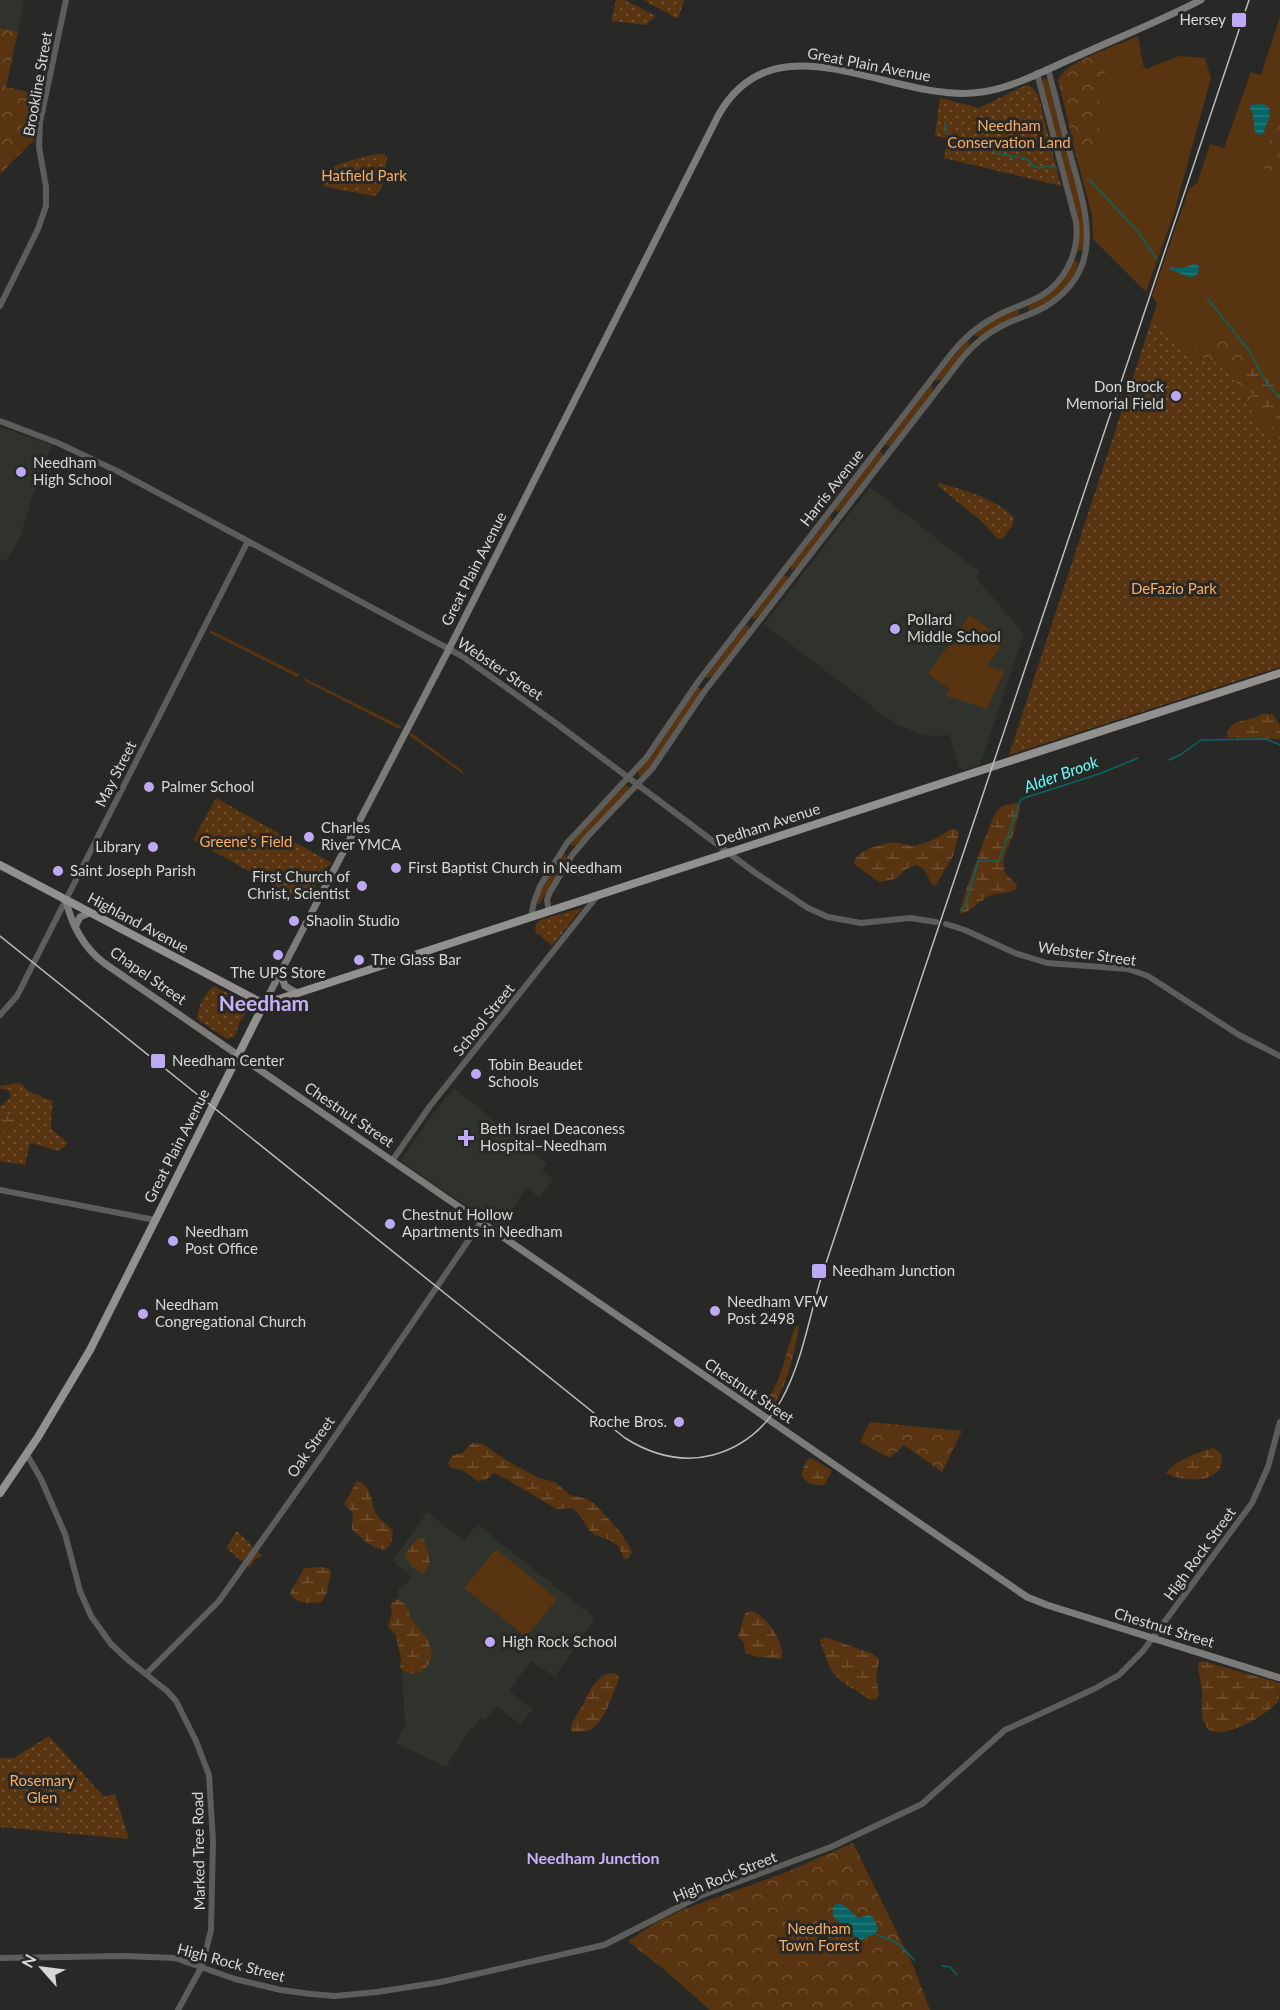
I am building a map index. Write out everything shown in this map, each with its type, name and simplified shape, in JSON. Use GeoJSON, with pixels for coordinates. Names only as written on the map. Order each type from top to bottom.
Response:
{"type":"FeatureCollection","features":[{"type":"Feature","properties":{"kind":"main road","name":"Great Plain Avenue"},"geometry":{"type":"LineString","coordinates":[[0,1493],[90,1350],[280,972],[449,649],[718,116],[736,92],[763,73],[782,66],[795,65],[820,67],[950,94],[981,92],[1048,69],[1201,0]]}},
{"type":"Feature","properties":{"kind":"main road","name":"Dedham Avenue"},"geometry":{"type":"LineString","coordinates":[[264,1005],[1280,673]]}},
{"type":"Feature","properties":{"kind":"main road","name":"Highland Avenue"},"geometry":{"type":"LineString","coordinates":[[0,865],[264,1005]]}},
{"type":"Feature","properties":{"kind":"main road","name":"Chapel Street"},"geometry":{"type":"LineString","coordinates":[[66,900],[75,927],[88,948],[100,959],[238,1055]]}},
{"type":"Feature","properties":{"kind":"main road"},"geometry":{"type":"LineString","coordinates":[[75,927],[80,917],[89,913]]}},
{"type":"Feature","properties":{"kind":"main road"},"geometry":{"type":"LineString","coordinates":[[280,972],[285,986],[297,993]]}},
{"type":"Feature","properties":{"kind":"main road","name":"Chestnut Street"},"geometry":{"type":"LineString","coordinates":[[238,1055],[1030,1599],[1280,1678]]}},
{"type":"Feature","properties":{"kind":"street","name":"Brookline Street"},"geometry":{"type":"LineString","coordinates":[[0,306],[39,229],[46,206],[47,193],[40,154],[39,132],[66,0]]}},
{"type":"Feature","properties":{"kind":"street","name":"Harris Avenue"},"geometry":{"type":"LineString","coordinates":[[549,912],[548,898],[571,858],[589,835],[655,765],[693,706],[963,357],[993,331],[1050,304],[1065,291],[1077,274],[1086,250],[1088,224],[1048,69]]}},
{"type":"Feature","properties":{"kind":"street","name":"Harris Avenue"},"geometry":{"type":"LineString","coordinates":[[531,917],[538,890],[560,853],[580,828],[649,754],[700,679],[954,350],[968,335],[990,320],[1043,294],[1056,284],[1065,272],[1075,246],[1076,222],[1037,73]]}},
{"type":"Feature","properties":{"kind":"street","name":"Webster Street"},"geometry":{"type":"LineString","coordinates":[[0,422],[94,459],[474,664],[794,900],[828,917],[861,923],[910,918],[936,922]]}},
{"type":"Feature","properties":{"kind":"street","name":"May Street"},"geometry":{"type":"LineString","coordinates":[[0,1015],[17,996],[248,541]]}},
{"type":"Feature","properties":{"kind":"street","name":"School Street"},"geometry":{"type":"LineString","coordinates":[[392,1161],[429,1107],[598,895]]}},
{"type":"Feature","properties":{"kind":"street","name":"Webster Street"},"geometry":{"type":"LineString","coordinates":[[946,924],[1015,953],[1047,963],[1128,969],[1148,976],[1239,1035],[1280,1056]]}},
{"type":"Feature","properties":{"kind":"street"},"geometry":{"type":"LineString","coordinates":[[0,1190],[155,1220]]}},
{"type":"Feature","properties":{"kind":"street","name":"Oak Street"},"geometry":{"type":"LineString","coordinates":[[146,1674],[219,1601],[323,1454],[481,1222]]}},
{"type":"Feature","properties":{"kind":"street","name":"High Rock Street"},"geometry":{"type":"LineString","coordinates":[[0,1958],[175,1958],[236,1978],[311,1994],[335,1995],[367,1993],[441,1982],[604,1945],[699,1896],[788,1864],[922,1804],[1005,1730],[1113,1679],[1137,1659],[1255,1498],[1268,1467],[1280,1422]]}},
{"type":"Feature","properties":{"kind":"street","name":"Marked Tree Road"},"geometry":{"type":"LineString","coordinates":[[26,1453],[41,1479],[65,1534],[80,1591],[91,1616],[111,1644],[167,1690],[176,1701],[196,1741],[209,1775],[213,1841],[211,1930],[202,1966],[178,2010]]}},
{"type":"Feature","properties":{"kind":"shaded area"},"geometry":{"type":"Polygon","coordinates":[[[0,0],[24,0],[18,31],[0,28],[0,0]]]}},
{"type":"Feature","properties":{"kind":"shaded area","name":"Needham High School"},"geometry":{"type":"Polygon","coordinates":[[[0,427],[52,445],[31,500],[21,535],[6,561],[0,560],[0,427]]]}},
{"type":"Feature","properties":{"kind":"shaded area","name":"Pollard Middle School"},"geometry":{"type":"Polygon","coordinates":[[[870,487],[980,572],[976,578],[1024,634],[980,765],[964,770],[959,767],[949,735],[933,736],[895,724],[764,624],[870,487]]]}},
{"type":"Feature","properties":{"kind":"shaded area","name":"Beth Israel Deaconess Hospital–Needham"},"geometry":{"type":"Polygon","coordinates":[[[454,1088],[547,1163],[542,1170],[554,1179],[539,1197],[527,1188],[499,1228],[401,1161],[431,1116],[454,1088]]]}},
{"type":"Feature","properties":{"kind":"shaded area","name":"High Rock School"},"geometry":{"type":"Polygon","coordinates":[[[427,1512],[464,1541],[477,1524],[590,1614],[594,1620],[555,1677],[531,1661],[509,1691],[533,1709],[520,1725],[497,1706],[485,1720],[481,1718],[467,1734],[446,1767],[396,1743],[405,1726],[398,1587],[406,1584],[411,1576],[393,1561],[427,1512]]]}},
{"type":"Feature","properties":{"kind":"green space"},"geometry":{"type":"Polygon","coordinates":[[[616,0],[625,0],[656,16],[646,25],[611,21],[616,0]]]}},
{"type":"Feature","properties":{"kind":"green space"},"geometry":{"type":"Polygon","coordinates":[[[643,0],[684,0],[678,19],[643,0]]]}},
{"type":"Feature","properties":{"kind":"green space"},"geometry":{"type":"Polygon","coordinates":[[[1280,17],[1280,441],[1229,370],[1220,364],[1185,354],[1152,319],[1157,303],[1152,296],[1189,189],[1197,183],[1210,144],[1224,148],[1251,72],[1261,75],[1280,17]]]}},
{"type":"Feature","properties":{"kind":"green space"},"geometry":{"type":"Polygon","coordinates":[[[0,28],[18,31],[6,87],[41,95],[34,140],[0,174],[0,28]]]}},
{"type":"Feature","properties":{"kind":"green space"},"geometry":{"type":"Polygon","coordinates":[[[1138,36],[1143,65],[1146,69],[1179,56],[1205,58],[1211,78],[1174,213],[1146,292],[1093,239],[1092,215],[1072,140],[1094,130],[1076,63],[1138,36]]]}},
{"type":"Feature","properties":{"kind":"green space"},"geometry":{"type":"Polygon","coordinates":[[[1120,43],[1102,80],[1098,137],[1088,154],[1078,162],[1058,80],[1068,68],[1076,63],[1120,43]]]}},
{"type":"Feature","properties":{"kind":"green space"},"geometry":{"type":"Polygon","coordinates":[[[1045,78],[1048,79],[1086,226],[1084,249],[1080,251],[1077,250],[1079,237],[1042,81],[1045,78]]]}},
{"type":"Feature","properties":{"kind":"green space","name":"Needham Conservation Land"},"geometry":{"type":"Polygon","coordinates":[[[1026,85],[1038,94],[1061,186],[944,158],[948,139],[935,136],[940,98],[979,108],[1026,85]]]}},
{"type":"Feature","properties":{"kind":"green space"},"geometry":{"type":"Polygon","coordinates":[[[1280,118],[1280,160],[1268,188],[1265,187],[1264,178],[1265,160],[1269,142],[1280,118]]]}},
{"type":"Feature","properties":{"kind":"green space","name":"Hatfield Park"},"geometry":{"type":"Polygon","coordinates":[[[384,154],[387,158],[382,185],[374,196],[326,187],[322,184],[323,178],[332,167],[384,154]]]}},
{"type":"Feature","properties":{"kind":"green space"},"geometry":{"type":"Polygon","coordinates":[[[1075,260],[1078,263],[1075,271],[1060,293],[1045,304],[1029,311],[1028,306],[1038,301],[1075,260]]]}},
{"type":"Feature","properties":{"kind":"green space"},"geometry":{"type":"Polygon","coordinates":[[[1016,309],[1019,312],[1018,316],[981,337],[975,336],[982,327],[1016,309]]]}},
{"type":"Feature","properties":{"kind":"green space","name":"DeFazio Park"},"geometry":{"type":"Polygon","coordinates":[[[1152,319],[1185,354],[1220,364],[1229,370],[1261,428],[1280,441],[1280,667],[1009,755],[1152,319]]]}},
{"type":"Feature","properties":{"kind":"green space"},"geometry":{"type":"Polygon","coordinates":[[[1225,339],[1236,344],[1258,367],[1245,365],[1246,382],[1256,404],[1280,441],[1261,428],[1229,370],[1220,364],[1191,354],[1198,344],[1225,339]]]}},
{"type":"Feature","properties":{"kind":"green space"},"geometry":{"type":"Polygon","coordinates":[[[966,341],[969,342],[969,346],[942,379],[936,381],[935,379],[966,341]]]}},
{"type":"Feature","properties":{"kind":"green space"},"geometry":{"type":"Polygon","coordinates":[[[1248,364],[1261,369],[1280,393],[1280,441],[1250,389],[1243,370],[1248,364]]]}},
{"type":"Feature","properties":{"kind":"green space"},"geometry":{"type":"Polygon","coordinates":[[[930,385],[933,391],[891,446],[885,445],[930,385]]]}},
{"type":"Feature","properties":{"kind":"green space"},"geometry":{"type":"Polygon","coordinates":[[[879,451],[883,456],[841,510],[836,512],[835,509],[879,451]]]}},
{"type":"Feature","properties":{"kind":"green space"},"geometry":{"type":"Polygon","coordinates":[[[939,483],[980,496],[998,505],[1014,518],[1012,526],[1003,538],[998,539],[979,519],[938,486],[939,483]]]}},
{"type":"Feature","properties":{"kind":"green space"},"geometry":{"type":"Polygon","coordinates":[[[829,517],[832,522],[797,568],[792,570],[790,567],[829,517]]]}},
{"type":"Feature","properties":{"kind":"green space"},"geometry":{"type":"Polygon","coordinates":[[[783,575],[788,579],[757,618],[753,619],[753,614],[783,575]]]}},
{"type":"Feature","properties":{"kind":"green space"},"geometry":{"type":"Polygon","coordinates":[[[970,615],[1005,641],[987,666],[1004,671],[987,709],[946,696],[949,689],[928,674],[970,615]]]}},
{"type":"Feature","properties":{"kind":"green space"},"geometry":{"type":"Polygon","coordinates":[[[746,625],[749,626],[749,630],[713,676],[707,678],[706,676],[746,625]]]}},
{"type":"Feature","properties":{"kind":"green space"},"geometry":{"type":"Polygon","coordinates":[[[210,630],[298,674],[299,676],[210,633],[210,630]]]}},
{"type":"Feature","properties":{"kind":"green space"},"geometry":{"type":"Polygon","coordinates":[[[304,678],[401,727],[399,729],[305,681],[304,678]]]}},
{"type":"Feature","properties":{"kind":"green space"},"geometry":{"type":"Polygon","coordinates":[[[698,687],[702,690],[653,764],[642,777],[639,776],[638,771],[698,687]]]}},
{"type":"Feature","properties":{"kind":"green space"},"geometry":{"type":"Polygon","coordinates":[[[1262,714],[1272,714],[1280,725],[1280,739],[1227,738],[1228,731],[1235,723],[1262,714]]]}},
{"type":"Feature","properties":{"kind":"green space"},"geometry":{"type":"Polygon","coordinates":[[[410,732],[463,771],[463,774],[410,736],[410,732]]]}},
{"type":"Feature","properties":{"kind":"green space"},"geometry":{"type":"Polygon","coordinates":[[[626,785],[631,788],[577,845],[572,846],[571,844],[584,826],[626,785]]]}},
{"type":"Feature","properties":{"kind":"green space","name":"Greene's Field"},"geometry":{"type":"Polygon","coordinates":[[[216,798],[332,863],[325,868],[308,900],[303,901],[193,840],[216,798]]]}},
{"type":"Feature","properties":{"kind":"green space"},"geometry":{"type":"Polygon","coordinates":[[[1018,803],[1020,809],[1014,832],[1003,860],[1005,873],[1017,885],[1016,889],[989,896],[960,914],[982,845],[997,811],[1009,804],[1018,803]]]}},
{"type":"Feature","properties":{"kind":"green space"},"geometry":{"type":"Polygon","coordinates":[[[956,829],[959,833],[953,856],[936,885],[933,886],[923,868],[916,865],[906,869],[895,879],[879,882],[855,865],[856,858],[873,847],[894,843],[912,846],[922,844],[956,829]]]}},
{"type":"Feature","properties":{"kind":"green space"},"geometry":{"type":"Polygon","coordinates":[[[565,854],[567,859],[539,905],[536,902],[542,888],[562,855],[565,854]]]}},
{"type":"Feature","properties":{"kind":"green space"},"geometry":{"type":"Polygon","coordinates":[[[582,908],[552,946],[535,931],[536,924],[540,920],[582,908]]]}},
{"type":"Feature","properties":{"kind":"green space"},"geometry":{"type":"Polygon","coordinates":[[[214,986],[247,1004],[247,1012],[239,1023],[235,1036],[227,1039],[197,1019],[202,1001],[214,986]]]}},
{"type":"Feature","properties":{"kind":"green space"},"geometry":{"type":"Polygon","coordinates":[[[20,1083],[30,1092],[52,1101],[51,1129],[68,1143],[59,1151],[30,1143],[25,1165],[0,1161],[0,1133],[19,1122],[14,1115],[0,1118],[0,1107],[11,1097],[9,1090],[0,1089],[0,1086],[20,1083]]]}},
{"type":"Feature","properties":{"kind":"green space"},"geometry":{"type":"Polygon","coordinates":[[[14,1115],[19,1123],[0,1133],[0,1118],[14,1115]]]}},
{"type":"Feature","properties":{"kind":"green space"},"geometry":{"type":"Polygon","coordinates":[[[796,1326],[799,1326],[789,1371],[781,1392],[769,1413],[764,1409],[766,1406],[764,1404],[780,1376],[796,1326]]]}},
{"type":"Feature","properties":{"kind":"green space"},"geometry":{"type":"Polygon","coordinates":[[[870,1422],[962,1431],[942,1472],[904,1445],[890,1458],[860,1442],[870,1422]]]}},
{"type":"Feature","properties":{"kind":"green space"},"geometry":{"type":"Polygon","coordinates":[[[472,1443],[483,1444],[512,1464],[539,1478],[555,1482],[570,1495],[587,1499],[595,1504],[621,1533],[629,1546],[632,1552],[628,1559],[624,1559],[618,1546],[610,1540],[595,1535],[589,1530],[573,1508],[557,1509],[494,1473],[486,1480],[478,1481],[462,1470],[451,1468],[448,1463],[453,1455],[462,1453],[472,1443]]]}},
{"type":"Feature","properties":{"kind":"green space"},"geometry":{"type":"Polygon","coordinates":[[[1214,1448],[1221,1454],[1221,1464],[1218,1471],[1211,1476],[1193,1479],[1166,1473],[1180,1461],[1214,1448]]]}},
{"type":"Feature","properties":{"kind":"green space"},"geometry":{"type":"Polygon","coordinates":[[[810,1458],[832,1471],[825,1484],[811,1484],[801,1475],[806,1461],[810,1458]]]}},
{"type":"Feature","properties":{"kind":"green space"},"geometry":{"type":"Polygon","coordinates":[[[357,1481],[367,1487],[376,1513],[393,1531],[392,1541],[386,1550],[372,1546],[352,1529],[352,1513],[344,1504],[357,1481]]]}},
{"type":"Feature","properties":{"kind":"green space"},"geometry":{"type":"Polygon","coordinates":[[[237,1531],[262,1556],[254,1560],[250,1568],[226,1548],[237,1531]]]}},
{"type":"Feature","properties":{"kind":"green space"},"geometry":{"type":"Polygon","coordinates":[[[421,1537],[429,1558],[428,1566],[422,1574],[411,1565],[405,1555],[421,1537]]]}},
{"type":"Feature","properties":{"kind":"green space"},"geometry":{"type":"Polygon","coordinates":[[[496,1549],[557,1599],[526,1637],[464,1588],[496,1549]]]}},
{"type":"Feature","properties":{"kind":"green space"},"geometry":{"type":"Polygon","coordinates":[[[304,1568],[330,1569],[331,1572],[327,1592],[322,1602],[296,1600],[290,1593],[304,1568]]]}},
{"type":"Feature","properties":{"kind":"green space"},"geometry":{"type":"Polygon","coordinates":[[[397,1599],[406,1606],[413,1621],[430,1644],[432,1655],[430,1662],[422,1671],[416,1673],[410,1674],[400,1667],[401,1660],[396,1635],[388,1627],[392,1613],[390,1605],[397,1599]]]}},
{"type":"Feature","properties":{"kind":"green space"},"geometry":{"type":"Polygon","coordinates":[[[749,1611],[762,1617],[773,1630],[781,1646],[781,1659],[757,1657],[745,1653],[744,1643],[738,1636],[745,1614],[749,1611]]]}},
{"type":"Feature","properties":{"kind":"green space"},"geometry":{"type":"Polygon","coordinates":[[[825,1637],[873,1654],[879,1660],[876,1678],[879,1694],[877,1699],[866,1697],[842,1682],[833,1673],[820,1642],[820,1639],[825,1637]]]}},
{"type":"Feature","properties":{"kind":"green space"},"geometry":{"type":"Polygon","coordinates":[[[1202,1661],[1280,1683],[1278,1701],[1265,1713],[1243,1726],[1220,1732],[1212,1731],[1206,1726],[1202,1713],[1202,1689],[1198,1663],[1202,1661]]]}},
{"type":"Feature","properties":{"kind":"green space"},"geometry":{"type":"Polygon","coordinates":[[[609,1673],[617,1674],[619,1678],[600,1721],[590,1730],[571,1732],[573,1721],[592,1686],[609,1673]]]}},
{"type":"Feature","properties":{"kind":"green space","name":"Rosemary Glen"},"geometry":{"type":"Polygon","coordinates":[[[49,1736],[104,1797],[115,1794],[129,1839],[0,1827],[0,1758],[14,1758],[49,1736]]]}},
{"type":"Feature","properties":{"kind":"green space","name":"Needham Town Forest"},"geometry":{"type":"Polygon","coordinates":[[[853,1843],[912,1963],[930,2010],[710,2010],[628,1941],[657,1922],[682,1910],[784,1873],[853,1843]]]}},
{"type":"Feature","properties":{"kind":"water"},"geometry":{"type":"Polygon","coordinates":[[[1263,104],[1269,107],[1270,116],[1263,134],[1259,135],[1255,132],[1250,107],[1263,104]]]}},
{"type":"Feature","properties":{"kind":"water"},"geometry":{"type":"Polygon","coordinates":[[[1198,265],[1199,271],[1191,278],[1169,269],[1170,267],[1183,268],[1198,265]]]}},
{"type":"Feature","properties":{"kind":"water"},"geometry":{"type":"Polygon","coordinates":[[[838,1903],[858,1918],[868,1915],[873,1917],[878,1929],[875,1934],[861,1940],[858,1939],[833,1916],[833,1907],[838,1903]]]}},
{"type":"Feature","properties":{"kind":"waterway"},"geometry":{"type":"LineString","coordinates":[[945,123],[946,132],[958,143],[980,139],[995,153],[1027,159],[1033,166],[1040,168],[1046,166],[1057,168]]}},
{"type":"Feature","properties":{"kind":"waterway"},"geometry":{"type":"LineString","coordinates":[[1089,179],[1138,232],[1156,258]]}},
{"type":"Feature","properties":{"kind":"waterway"},"geometry":{"type":"LineString","coordinates":[[1207,298],[1250,352],[1267,384],[1280,398]]}},
{"type":"Feature","properties":{"kind":"waterway","name":"Alder Brook"},"geometry":{"type":"LineString","coordinates":[[1169,760],[1201,740],[1266,739],[1280,745]]}},
{"type":"Feature","properties":{"kind":"waterway","name":"Alder Brook"},"geometry":{"type":"LineString","coordinates":[[960,910],[966,905],[978,861],[999,861],[1021,799],[1099,774],[1138,758]]}},
{"type":"Feature","properties":{"kind":"waterway"},"geometry":{"type":"LineString","coordinates":[[875,1934],[894,1941],[914,1960]]}},
{"type":"Feature","properties":{"kind":"waterway"},"geometry":{"type":"LineString","coordinates":[[942,1966],[950,1967],[957,1975]]}},
{"type":"Feature","properties":{"kind":"railway"},"geometry":{"type":"LineString","coordinates":[[0,936],[625,1438],[646,1449],[679,1458],[713,1455],[741,1443],[762,1426],[778,1405],[791,1380],[823,1272],[1249,0]]}},
{"type":"Feature","properties":{"kind":"place","name":"Hersey"},"geometry":{"type":"Point","coordinates":[1239,20]}},
{"type":"Feature","properties":{"kind":"place","name":"Don Brock Memorial Field"},"geometry":{"type":"Point","coordinates":[1176,396]}},
{"type":"Feature","properties":{"kind":"place","name":"Needham High School"},"geometry":{"type":"Point","coordinates":[21,472]}},
{"type":"Feature","properties":{"kind":"place","name":"Pollard Middle School"},"geometry":{"type":"Point","coordinates":[895,629]}},
{"type":"Feature","properties":{"kind":"place","name":"Palmer School"},"geometry":{"type":"Point","coordinates":[149,787]}},
{"type":"Feature","properties":{"kind":"place","name":"Charles River YMCA"},"geometry":{"type":"Point","coordinates":[309,837]}},
{"type":"Feature","properties":{"kind":"place","name":"Library"},"geometry":{"type":"Point","coordinates":[153,847]}},
{"type":"Feature","properties":{"kind":"place","name":"First Baptist Church in Needham"},"geometry":{"type":"Point","coordinates":[396,868]}},
{"type":"Feature","properties":{"kind":"place","name":"Saint Joseph Parish"},"geometry":{"type":"Point","coordinates":[58,871]}},
{"type":"Feature","properties":{"kind":"place","name":"First Church of Christ, Scientist"},"geometry":{"type":"Point","coordinates":[362,886]}},
{"type":"Feature","properties":{"kind":"place","name":"Shaolin Studio"},"geometry":{"type":"Point","coordinates":[294,921]}},
{"type":"Feature","properties":{"kind":"place","name":"The UPS Store"},"geometry":{"type":"Point","coordinates":[278,955]}},
{"type":"Feature","properties":{"kind":"place","name":"The Glass Bar"},"geometry":{"type":"Point","coordinates":[359,960]}},
{"type":"Feature","properties":{"kind":"place","name":"Needham Center"},"geometry":{"type":"Point","coordinates":[158,1061]}},
{"type":"Feature","properties":{"kind":"place","name":"Tobin Beaudet Schools"},"geometry":{"type":"Point","coordinates":[476,1074]}},
{"type":"Feature","properties":{"kind":"place","name":"Beth Israel Deaconess Hospital–Needham"},"geometry":{"type":"Point","coordinates":[466,1138]}},
{"type":"Feature","properties":{"kind":"place","name":"Chestnut Hollow Apartments in Needham"},"geometry":{"type":"Point","coordinates":[390,1224]}},
{"type":"Feature","properties":{"kind":"place","name":"Needham Post Office"},"geometry":{"type":"Point","coordinates":[173,1241]}},
{"type":"Feature","properties":{"kind":"place","name":"Needham Junction"},"geometry":{"type":"Point","coordinates":[819,1271]}},
{"type":"Feature","properties":{"kind":"place","name":"Needham VFW Post 2498"},"geometry":{"type":"Point","coordinates":[715,1311]}},
{"type":"Feature","properties":{"kind":"place","name":"Needham Congregational Church"},"geometry":{"type":"Point","coordinates":[143,1314]}},
{"type":"Feature","properties":{"kind":"place","name":"Roche Bros."},"geometry":{"type":"Point","coordinates":[679,1422]}},
{"type":"Feature","properties":{"kind":"place","name":"High Rock School"},"geometry":{"type":"Point","coordinates":[490,1642]}},
{"type":"Feature","properties":{"kind":"district","name":"Needham"},"geometry":{"type":"Point","coordinates":[264,1004]}},
{"type":"Feature","properties":{"kind":"district","name":"Needham Junction"},"geometry":{"type":"Point","coordinates":[593,1858]}}]}
